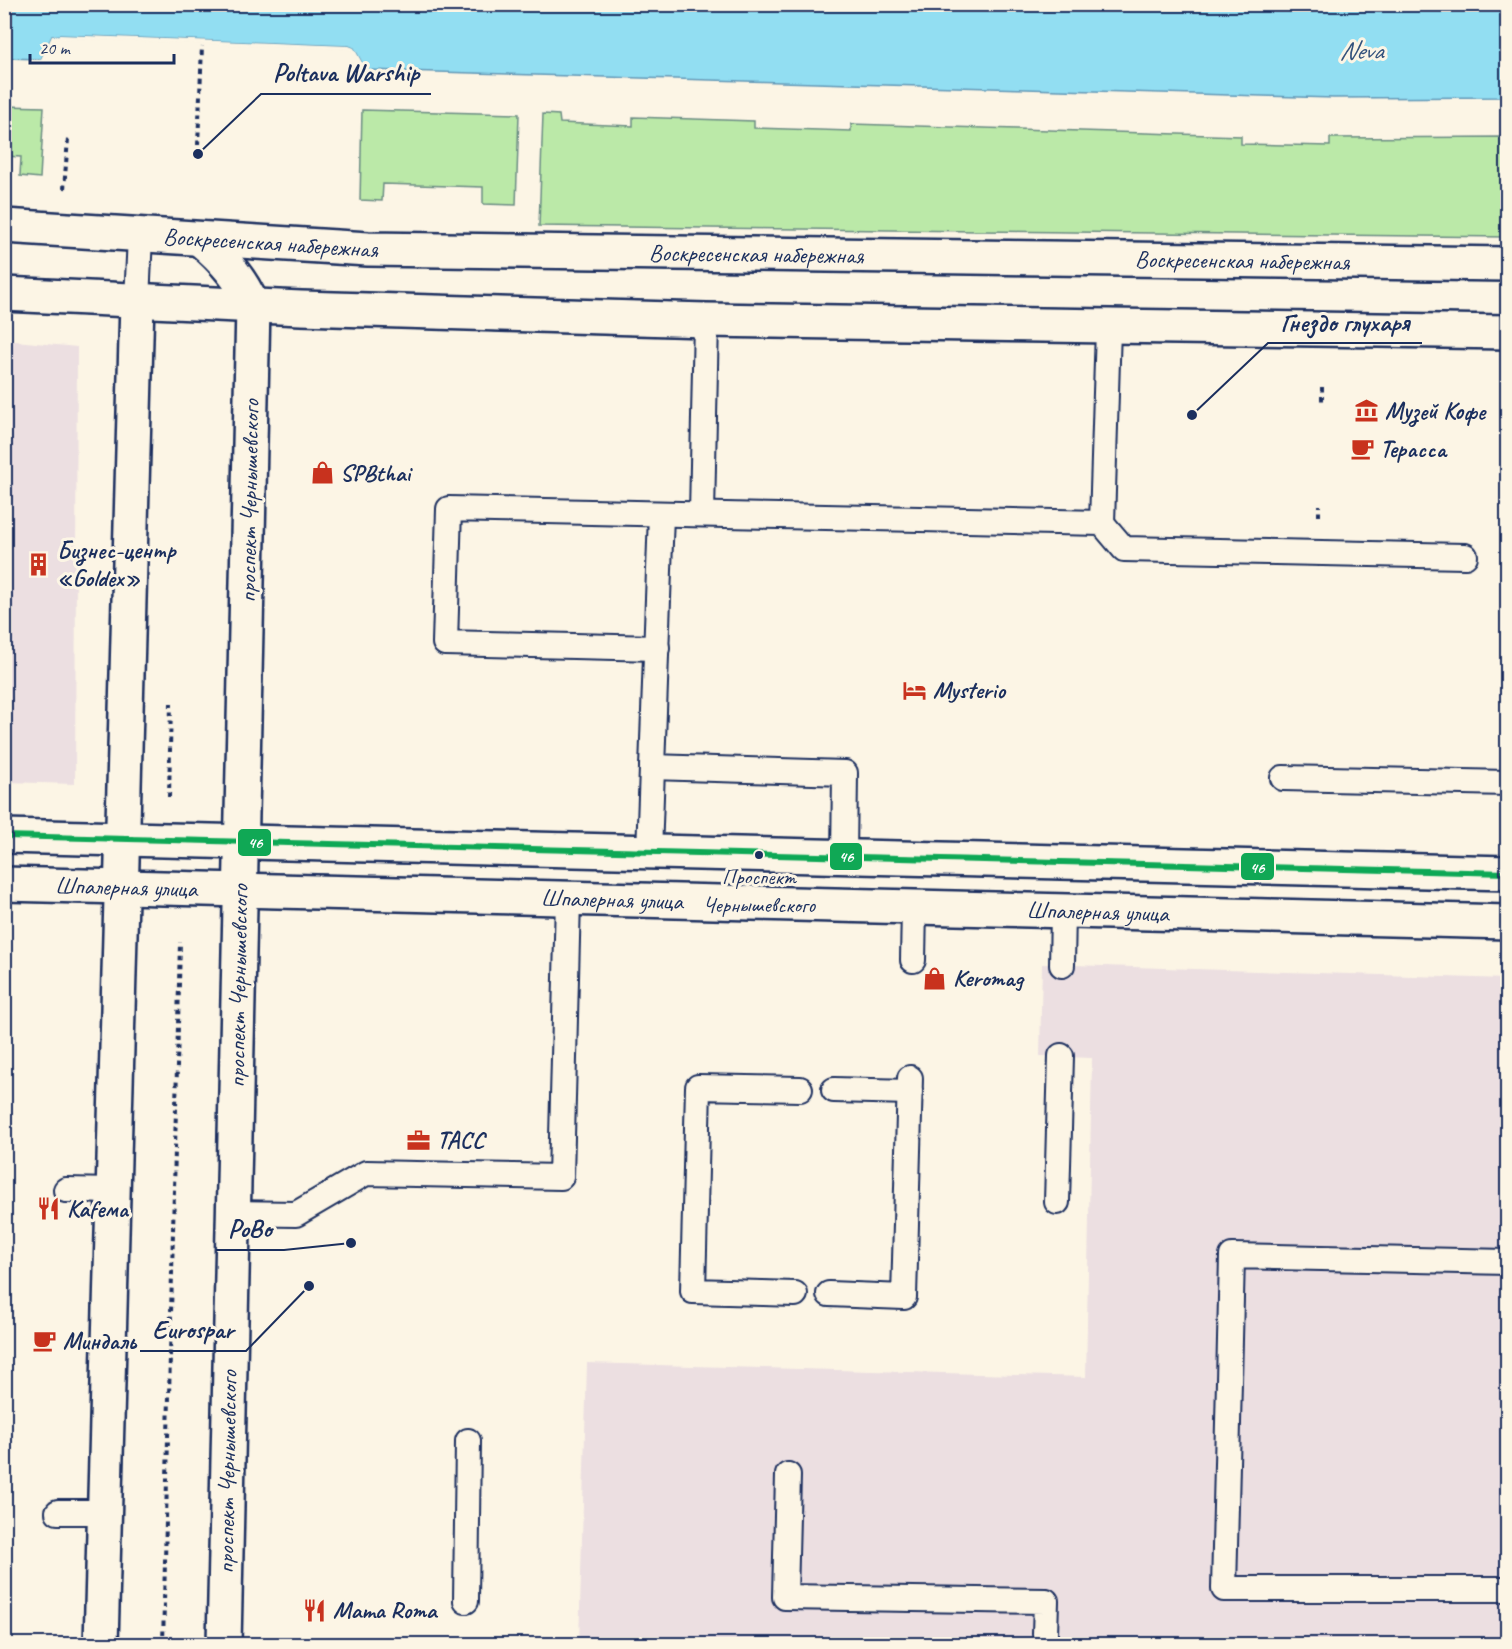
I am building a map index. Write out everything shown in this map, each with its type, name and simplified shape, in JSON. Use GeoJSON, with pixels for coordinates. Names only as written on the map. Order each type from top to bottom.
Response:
{"type":"FeatureCollection","features":[{"type":"Feature","properties":{"kind":"street","name":"Воскресенская набережная"},"geometry":{"type":"LineString","coordinates":[[4,226],[368,249],[1508,264]]}},
{"type":"Feature","properties":{"kind":"street","name":"проспект Чернышевского"},"geometry":{"type":"LineString","coordinates":[[201,240],[226,261],[243,283],[253,306],[224,1644]]}},
{"type":"Feature","properties":{"kind":"street"},"geometry":{"type":"LineString","coordinates":[[4,294],[253,306],[706,320],[1108,328],[1508,332]]}},
{"type":"Feature","properties":{"kind":"street"},"geometry":{"type":"LineString","coordinates":[[101,1644],[137,301]]}},
{"type":"Feature","properties":{"kind":"street","name":"Шпалерная улица"},"geometry":{"type":"LineString","coordinates":[[4,836],[1508,873]]}},
{"type":"Feature","properties":{"kind":"street","name":"Шпалерная улица"},"geometry":{"type":"LineString","coordinates":[[4,884],[1508,922]]}},
{"type":"Feature","properties":{"kind":"lane"},"geometry":{"type":"LineString","coordinates":[[137,301],[140,236]]}},
{"type":"Feature","properties":{"kind":"lane"},"geometry":{"type":"LineString","coordinates":[[702,514],[706,320]]}},
{"type":"Feature","properties":{"kind":"lane"},"geometry":{"type":"LineString","coordinates":[[1108,328],[1102,523],[1124,549],[1465,556]]}},
{"type":"Feature","properties":{"kind":"lane"},"geometry":{"type":"LineString","coordinates":[[657,648],[445,644],[449,509],[1102,523]]}},
{"type":"Feature","properties":{"kind":"lane"},"geometry":{"type":"LineString","coordinates":[[649,853],[661,514]]}},
{"type":"Feature","properties":{"kind":"lane"},"geometry":{"type":"LineString","coordinates":[[652,767],[845,773],[844,858]]}},
{"type":"Feature","properties":{"kind":"lane"},"geometry":{"type":"LineString","coordinates":[[1283,778],[1508,783]]}},
{"type":"Feature","properties":{"kind":"lane"},"geometry":{"type":"LineString","coordinates":[[233,1214],[296,1214],[366,1173],[561,1177],[568,899]]}},
{"type":"Feature","properties":{"kind":"lane"},"geometry":{"type":"LineString","coordinates":[[913,960],[914,908]]}},
{"type":"Feature","properties":{"kind":"lane"},"geometry":{"type":"LineString","coordinates":[[1062,965],[1063,912]]}},
{"type":"Feature","properties":{"kind":"lane"},"geometry":{"type":"LineString","coordinates":[[1057,1202],[1060,1056]]}},
{"type":"Feature","properties":{"kind":"lane"},"geometry":{"type":"LineString","coordinates":[[829,1294],[904,1297],[910,1085],[834,1090]]}},
{"type":"Feature","properties":{"kind":"lane"},"geometry":{"type":"LineString","coordinates":[[795,1294],[693,1291],[698,1087],[800,1089]]}},
{"type":"Feature","properties":{"kind":"lane"},"geometry":{"type":"LineString","coordinates":[[66,1190],[112,1191]]}},
{"type":"Feature","properties":{"kind":"lane"},"geometry":{"type":"LineString","coordinates":[[1508,1262],[1232,1256],[1224,1589],[1508,1589]]}},
{"type":"Feature","properties":{"kind":"lane"},"geometry":{"type":"LineString","coordinates":[[466,1601],[468,1441]]}},
{"type":"Feature","properties":{"kind":"lane"},"geometry":{"type":"LineString","coordinates":[[788,1475],[785,1597],[1046,1601],[1045,1634]]}},
{"type":"Feature","properties":{"kind":"lane"},"geometry":{"type":"LineString","coordinates":[[58,1512],[104,1512]]}},
{"type":"Feature","properties":{"kind":"path"},"geometry":{"type":"LineString","coordinates":[[198,145],[202,46]]}},
{"type":"Feature","properties":{"kind":"path"},"geometry":{"type":"LineString","coordinates":[[63,197],[68,139]]}},
{"type":"Feature","properties":{"kind":"path"},"geometry":{"type":"LineString","coordinates":[[1322,387],[1322,400]]}},
{"type":"Feature","properties":{"kind":"path"},"geometry":{"type":"LineString","coordinates":[[164,1644],[180,942]]}},
{"type":"Feature","properties":{"kind":"shaded area","name":"Бизнес-центр «Goldex»"},"geometry":{"type":"Polygon","coordinates":[[[5,340],[77,347],[75,784],[5,782],[5,340]]]}},
{"type":"Feature","properties":{"kind":"shaded area"},"geometry":{"type":"Polygon","coordinates":[[[1042,964],[1507,979],[1507,1644],[579,1644],[587,1363],[1086,1377],[1092,1058],[1040,1056],[1042,964]]]}},
{"type":"Feature","properties":{"kind":"green space"},"geometry":{"type":"Polygon","coordinates":[[[4,106],[44,107],[40,178],[20,176],[21,157],[5,156],[4,106]]]}},
{"type":"Feature","properties":{"kind":"green space"},"geometry":{"type":"Polygon","coordinates":[[[362,110],[519,114],[516,205],[483,204],[483,187],[383,184],[382,201],[360,200],[362,110]]]}},
{"type":"Feature","properties":{"kind":"green space"},"geometry":{"type":"Polygon","coordinates":[[[543,114],[559,115],[560,123],[633,126],[633,117],[754,121],[754,128],[851,131],[851,124],[1241,136],[1241,144],[1330,146],[1330,138],[1507,137],[1507,237],[539,226],[543,114]]]}},
{"type":"Feature","properties":{"kind":"water","name":"Neva"},"geometry":{"type":"Polygon","coordinates":[[[5,4],[1508,5],[1507,97],[1334,98],[366,70],[354,48],[349,46],[60,35],[52,36],[41,59],[5,58],[5,4]]]}},
{"type":"Feature","properties":{"kind":"pier"},"geometry":{"type":"Polygon","coordinates":[[[52,36],[349,46],[354,48],[366,70],[363,70],[352,50],[348,49],[60,38],[54,39],[44,59],[41,59],[52,36]]]}},
{"type":"Feature","properties":{"kind":"transit line","name":"46"},"geometry":{"type":"LineString","coordinates":[[4,836],[1508,873]]}},
{"type":"Feature","properties":{"kind":"place","name":"Poltava Warship"},"geometry":{"type":"Point","coordinates":[198,154]}},
{"type":"Feature","properties":{"kind":"place","name":"Музей Кофе"},"geometry":{"type":"Point","coordinates":[1367,411]}},
{"type":"Feature","properties":{"kind":"place","name":"Гнездо глухаря"},"geometry":{"type":"Point","coordinates":[1192,415]}},
{"type":"Feature","properties":{"kind":"place","name":"Терасса"},"geometry":{"type":"Point","coordinates":[1362,449]}},
{"type":"Feature","properties":{"kind":"place","name":"SPBthai"},"geometry":{"type":"Point","coordinates":[322,473]}},
{"type":"Feature","properties":{"kind":"place","name":"Бизнес-центр «Goldex»"},"geometry":{"type":"Point","coordinates":[39,564]}},
{"type":"Feature","properties":{"kind":"place","name":"Mysterio"},"geometry":{"type":"Point","coordinates":[915,690]}},
{"type":"Feature","properties":{"kind":"place","name":"Проспект Чернышевского"},"geometry":{"type":"Point","coordinates":[759,855]}},
{"type":"Feature","properties":{"kind":"place","name":"Keromag"},"geometry":{"type":"Point","coordinates":[935,978]}},
{"type":"Feature","properties":{"kind":"place","name":"ТАСС"},"geometry":{"type":"Point","coordinates":[419,1140]}},
{"type":"Feature","properties":{"kind":"place","name":"Каfема"},"geometry":{"type":"Point","coordinates":[49,1209]}},
{"type":"Feature","properties":{"kind":"place","name":"PoBo"},"geometry":{"type":"Point","coordinates":[351,1243]}},
{"type":"Feature","properties":{"kind":"place","name":"Eurospar"},"geometry":{"type":"Point","coordinates":[309,1286]}},
{"type":"Feature","properties":{"kind":"place","name":"Миндаль"},"geometry":{"type":"Point","coordinates":[45,1341]}},
{"type":"Feature","properties":{"kind":"place","name":"Mama Roma"},"geometry":{"type":"Point","coordinates":[315,1610]}}]}
